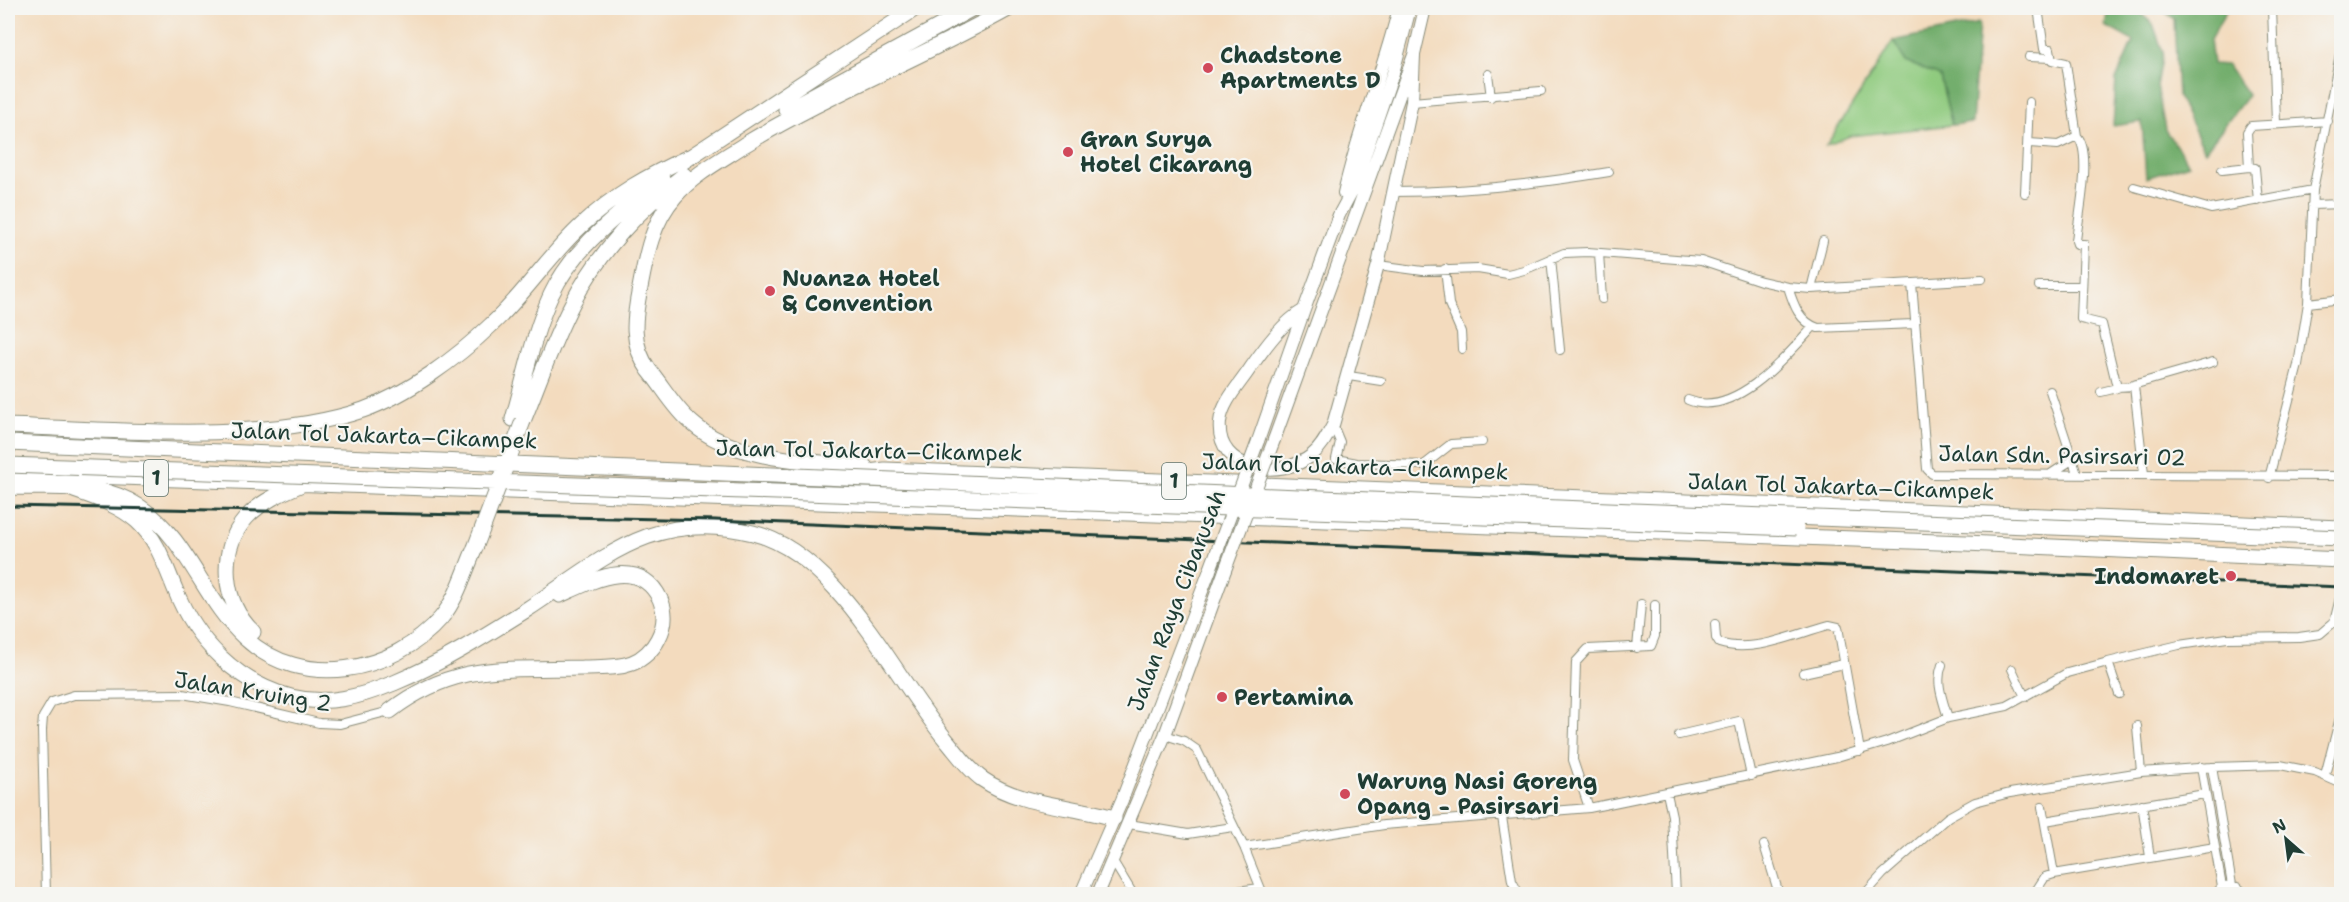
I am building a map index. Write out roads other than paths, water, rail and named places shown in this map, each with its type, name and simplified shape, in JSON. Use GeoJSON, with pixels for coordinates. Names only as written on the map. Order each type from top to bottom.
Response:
{"type":"FeatureCollection","features":[{"type":"Feature","properties":{"kind":"highway"},"geometry":{"type":"LineString","coordinates":[[518,420],[540,324],[552,294],[587,244],[688,157],[916,8]]}},
{"type":"Feature","properties":{"kind":"highway"},"geometry":{"type":"LineString","coordinates":[[8,487],[100,489],[140,506],[159,521],[176,541],[213,600],[246,639],[280,660],[314,668],[359,668],[388,658],[417,640],[443,616],[518,420],[578,294],[607,250],[657,196],[712,156],[776,116],[973,8]]}},
{"type":"Feature","properties":{"kind":"highway"},"geometry":{"type":"LineString","coordinates":[[885,470],[796,461],[763,454],[711,437],[691,423],[643,362],[634,340],[638,299],[647,250],[664,210],[676,194],[722,159],[803,112],[1010,8]]}},
{"type":"Feature","properties":{"kind":"highway"},"geometry":{"type":"LineString","coordinates":[[8,426],[140,431],[228,430],[308,424],[366,409],[451,361],[493,324],[568,240],[606,204],[652,174],[688,157]]}},
{"type":"Feature","properties":{"kind":"highway","name":"Jalan Tol Jakarta–Cikampek"},"geometry":{"type":"LineString","coordinates":[[8,444],[848,475],[885,470],[2342,528]]}},
{"type":"Feature","properties":{"kind":"highway","name":"1"},"geometry":{"type":"LineString","coordinates":[[8,444],[2342,538]]}},
{"type":"Feature","properties":{"kind":"highway","name":"1"},"geometry":{"type":"LineString","coordinates":[[8,465],[2342,547]]}},
{"type":"Feature","properties":{"kind":"highway","name":"1"},"geometry":{"type":"LineString","coordinates":[[8,473],[1966,543],[2342,560]]}},
{"type":"Feature","properties":{"kind":"highway"},"geometry":{"type":"LineString","coordinates":[[305,483],[273,498],[246,518],[229,552],[227,570],[231,599],[244,624],[257,636],[288,652],[308,658],[350,659],[366,656],[397,643],[422,623],[442,600],[471,546]]}},
{"type":"Feature","properties":{"kind":"highway"},"geometry":{"type":"LineString","coordinates":[[66,487],[107,501],[136,520],[159,551],[184,611],[217,655],[243,674],[289,696],[326,701],[362,695],[426,669],[527,609],[600,558],[637,539],[683,527],[727,528],[756,533],[801,555],[825,575],[938,730],[972,770],[1005,792],[1024,799],[1085,809],[1114,818]]}},
{"type":"Feature","properties":{"kind":"highway"},"geometry":{"type":"LineString","coordinates":[[390,711],[424,690],[467,674],[503,670],[611,667],[633,663],[649,651],[658,639],[664,621],[663,607],[652,587],[625,573],[596,578],[527,609]]}},
{"type":"Feature","properties":{"kind":"main road","name":"Jalan Raya Cibarusah"},"geometry":{"type":"LineString","coordinates":[[1081,894],[1114,818],[1210,570],[1340,215],[1354,156],[1385,63],[1400,8]]}},
{"type":"Feature","properties":{"kind":"main road","name":"Jalan Raya Cibarusah"},"geometry":{"type":"LineString","coordinates":[[1353,224],[1356,189],[1393,73],[1410,8]]}},
{"type":"Feature","properties":{"kind":"main road","name":"Jalan Raya Cibarusah"},"geometry":{"type":"LineString","coordinates":[[1340,215],[1356,189],[1402,63],[1418,8]]}},
{"type":"Feature","properties":{"kind":"main road","name":"Jalan Raya Cibarusah"},"geometry":{"type":"LineString","coordinates":[[1098,894],[1165,735],[1274,440],[1414,55],[1425,8]]}},
{"type":"Feature","properties":{"kind":"main road"},"geometry":{"type":"LineString","coordinates":[[1304,310],[1294,316],[1255,362],[1231,396],[1220,422],[1221,433],[1230,453],[1239,463],[1259,468],[1286,467],[1302,462],[1314,454],[1333,425],[1349,376],[1378,265],[1412,102],[1414,55]]}},
{"type":"Feature","properties":{"kind":"main road"},"geometry":{"type":"LineString","coordinates":[[1098,855],[1113,861]]}},
{"type":"Feature","properties":{"kind":"street"},"geometry":{"type":"LineString","coordinates":[[2038,8],[2044,49],[2050,49],[2051,58]]}},
{"type":"Feature","properties":{"kind":"street"},"geometry":{"type":"LineString","coordinates":[[2272,8],[2276,123]]}},
{"type":"Feature","properties":{"kind":"street"},"geometry":{"type":"LineString","coordinates":[[2269,478],[2298,365],[2308,303],[2313,190],[2339,76],[2342,44]]}},
{"type":"Feature","properties":{"kind":"street"},"geometry":{"type":"LineString","coordinates":[[2029,57],[2051,58],[2066,63],[2077,136],[2081,140],[2085,157],[2076,241],[2077,244],[2084,244],[2081,319],[2097,320],[2102,324],[2117,388]]}},
{"type":"Feature","properties":{"kind":"street"},"geometry":{"type":"LineString","coordinates":[[1488,74],[1491,97]]}},
{"type":"Feature","properties":{"kind":"street"},"geometry":{"type":"LineString","coordinates":[[1412,102],[1541,91]]}},
{"type":"Feature","properties":{"kind":"street"},"geometry":{"type":"LineString","coordinates":[[2025,193],[2029,102]]}},
{"type":"Feature","properties":{"kind":"street"},"geometry":{"type":"LineString","coordinates":[[2249,167],[2249,128],[2276,123],[2328,121]]}},
{"type":"Feature","properties":{"kind":"street"},"geometry":{"type":"LineString","coordinates":[[2029,142],[2058,145],[2077,136]]}},
{"type":"Feature","properties":{"kind":"street"},"geometry":{"type":"LineString","coordinates":[[2222,170],[2254,168],[2257,176],[2258,201]]}},
{"type":"Feature","properties":{"kind":"street"},"geometry":{"type":"LineString","coordinates":[[1393,192],[1440,192],[1541,183],[1609,172]]}},
{"type":"Feature","properties":{"kind":"street"},"geometry":{"type":"LineString","coordinates":[[2134,187],[2211,209],[2313,190]]}},
{"type":"Feature","properties":{"kind":"street"},"geometry":{"type":"LineString","coordinates":[[2312,206],[2342,204]]}},
{"type":"Feature","properties":{"kind":"street"},"geometry":{"type":"LineString","coordinates":[[1811,289],[1823,241]]}},
{"type":"Feature","properties":{"kind":"street"},"geometry":{"type":"LineString","coordinates":[[1378,265],[1423,271],[1478,269],[1508,274],[1574,251],[1701,261],[1742,276],[1788,288],[1811,289],[1982,279]]}},
{"type":"Feature","properties":{"kind":"street"},"geometry":{"type":"LineString","coordinates":[[1599,254],[1602,299]]}},
{"type":"Feature","properties":{"kind":"street"},"geometry":{"type":"LineString","coordinates":[[1551,258],[1560,350]]}},
{"type":"Feature","properties":{"kind":"street"},"geometry":{"type":"LineString","coordinates":[[1445,269],[1449,304],[1461,332],[1462,349]]}},
{"type":"Feature","properties":{"kind":"street"},"geometry":{"type":"LineString","coordinates":[[1788,288],[1798,314],[1813,327],[1822,329],[1914,324],[1911,283]]}},
{"type":"Feature","properties":{"kind":"street"},"geometry":{"type":"LineString","coordinates":[[2039,286],[2082,286]]}},
{"type":"Feature","properties":{"kind":"street"},"geometry":{"type":"LineString","coordinates":[[2308,303],[2342,298]]}},
{"type":"Feature","properties":{"kind":"street","name":"Jalan Sdn. Pasirsari 02"},"geometry":{"type":"LineString","coordinates":[[1914,324],[1928,471],[1934,474],[2077,473],[2269,478],[2342,476]]}},
{"type":"Feature","properties":{"kind":"street"},"geometry":{"type":"LineString","coordinates":[[1688,400],[1708,403],[1754,384],[1776,368],[1813,327]]}},
{"type":"Feature","properties":{"kind":"street"},"geometry":{"type":"LineString","coordinates":[[2101,392],[2213,363]]}},
{"type":"Feature","properties":{"kind":"street"},"geometry":{"type":"LineString","coordinates":[[1349,376],[1381,381]]}},
{"type":"Feature","properties":{"kind":"street"},"geometry":{"type":"LineString","coordinates":[[2133,385],[2144,474]]}},
{"type":"Feature","properties":{"kind":"street"},"geometry":{"type":"LineString","coordinates":[[2050,391],[2077,473]]}},
{"type":"Feature","properties":{"kind":"street"},"geometry":{"type":"LineString","coordinates":[[1333,425],[1340,442],[1336,459],[1357,463],[1424,465],[1451,444],[1482,442]]}},
{"type":"Feature","properties":{"kind":"street"},"geometry":{"type":"LineString","coordinates":[[2052,473],[2072,460]]}},
{"type":"Feature","properties":{"kind":"street"},"geometry":{"type":"LineString","coordinates":[[1244,847],[1384,825],[1589,808],[1667,793],[1860,751],[1948,718],[2007,706],[2067,673],[2108,662],[2179,645],[2227,638],[2315,635],[2328,629],[2340,608],[2342,552]]}},
{"type":"Feature","properties":{"kind":"street"},"geometry":{"type":"LineString","coordinates":[[1637,648],[1641,604]]}},
{"type":"Feature","properties":{"kind":"street"},"geometry":{"type":"LineString","coordinates":[[1589,808],[1573,760],[1576,662],[1588,649],[1651,646],[1654,643],[1655,605]]}},
{"type":"Feature","properties":{"kind":"street"},"geometry":{"type":"LineString","coordinates":[[1715,624],[1716,638],[1719,643],[1737,646],[1754,645],[1835,624],[1840,631],[1860,751]]}},
{"type":"Feature","properties":{"kind":"street"},"geometry":{"type":"LineString","coordinates":[[2108,662],[2119,694]]}},
{"type":"Feature","properties":{"kind":"street"},"geometry":{"type":"LineString","coordinates":[[1803,673],[1844,664]]}},
{"type":"Feature","properties":{"kind":"street"},"geometry":{"type":"LineString","coordinates":[[1942,665],[1938,677],[1939,686],[1948,718]]}},
{"type":"Feature","properties":{"kind":"street"},"geometry":{"type":"LineString","coordinates":[[2012,669],[2025,696]]}},
{"type":"Feature","properties":{"kind":"street","name":"Jalan Kruing 2"},"geometry":{"type":"LineString","coordinates":[[46,894],[42,730],[43,717],[52,702],[74,695],[182,694],[230,702],[301,721],[340,724],[390,711]]}},
{"type":"Feature","properties":{"kind":"street"},"geometry":{"type":"LineString","coordinates":[[2325,775],[2342,710]]}},
{"type":"Feature","properties":{"kind":"street"},"geometry":{"type":"LineString","coordinates":[[1678,735],[1739,721],[1751,776]]}},
{"type":"Feature","properties":{"kind":"street"},"geometry":{"type":"LineString","coordinates":[[2137,726],[2141,772]]}},
{"type":"Feature","properties":{"kind":"street"},"geometry":{"type":"LineString","coordinates":[[1165,735],[1190,744],[1197,750],[1244,847],[1262,891],[1215,894]]}},
{"type":"Feature","properties":{"kind":"street"},"geometry":{"type":"LineString","coordinates":[[1865,894],[1883,874],[1948,817],[1976,802],[2010,793],[2141,772],[2201,767],[2280,765],[2325,775],[2342,784]]}},
{"type":"Feature","properties":{"kind":"street"},"geometry":{"type":"LineString","coordinates":[[2201,767],[2215,847],[2219,891],[2232,885]]}},
{"type":"Feature","properties":{"kind":"street"},"geometry":{"type":"LineString","coordinates":[[2212,767],[2232,885],[2244,894]]}},
{"type":"Feature","properties":{"kind":"street"},"geometry":{"type":"LineString","coordinates":[[1667,793],[1672,816],[1676,894]]}},
{"type":"Feature","properties":{"kind":"street"},"geometry":{"type":"LineString","coordinates":[[2045,821],[2205,794]]}},
{"type":"Feature","properties":{"kind":"street"},"geometry":{"type":"LineString","coordinates":[[2142,804],[2150,857]]}},
{"type":"Feature","properties":{"kind":"street"},"geometry":{"type":"LineString","coordinates":[[2042,807],[2054,874]]}},
{"type":"Feature","properties":{"kind":"street"},"geometry":{"type":"LineString","coordinates":[[1502,817],[1512,881],[1519,894]]}},
{"type":"Feature","properties":{"kind":"street"},"geometry":{"type":"LineString","coordinates":[[1129,824],[1188,834],[1233,827]]}},
{"type":"Feature","properties":{"kind":"street"},"geometry":{"type":"LineString","coordinates":[[1764,845],[1779,894]]}},
{"type":"Feature","properties":{"kind":"street"},"geometry":{"type":"LineString","coordinates":[[2033,894],[2045,877],[2054,874],[2215,847]]}},
{"type":"Feature","properties":{"kind":"street"},"geometry":{"type":"LineString","coordinates":[[1113,861],[1133,894]]}},
{"type":"Feature","properties":{"kind":"railway"},"geometry":{"type":"LineString","coordinates":[[8,506],[714,520],[2342,587]]}},
{"type":"Feature","properties":{"kind":"place","name":"Chadstone Apartments D"},"geometry":{"type":"Point","coordinates":[1208,68]}},
{"type":"Feature","properties":{"kind":"place","name":"Gran Surya Hotel Cikarang"},"geometry":{"type":"Point","coordinates":[1068,152]}},
{"type":"Feature","properties":{"kind":"place","name":"Nuanza Hotel & Convention"},"geometry":{"type":"Point","coordinates":[770,291]}},
{"type":"Feature","properties":{"kind":"place","name":"Indomaret"},"geometry":{"type":"Point","coordinates":[2231,576]}},
{"type":"Feature","properties":{"kind":"place","name":"Pertamina"},"geometry":{"type":"Point","coordinates":[1222,697]}},
{"type":"Feature","properties":{"kind":"place","name":"Warung Nasi Goreng Opang - Pasirsari"},"geometry":{"type":"Point","coordinates":[1345,794]}}]}
